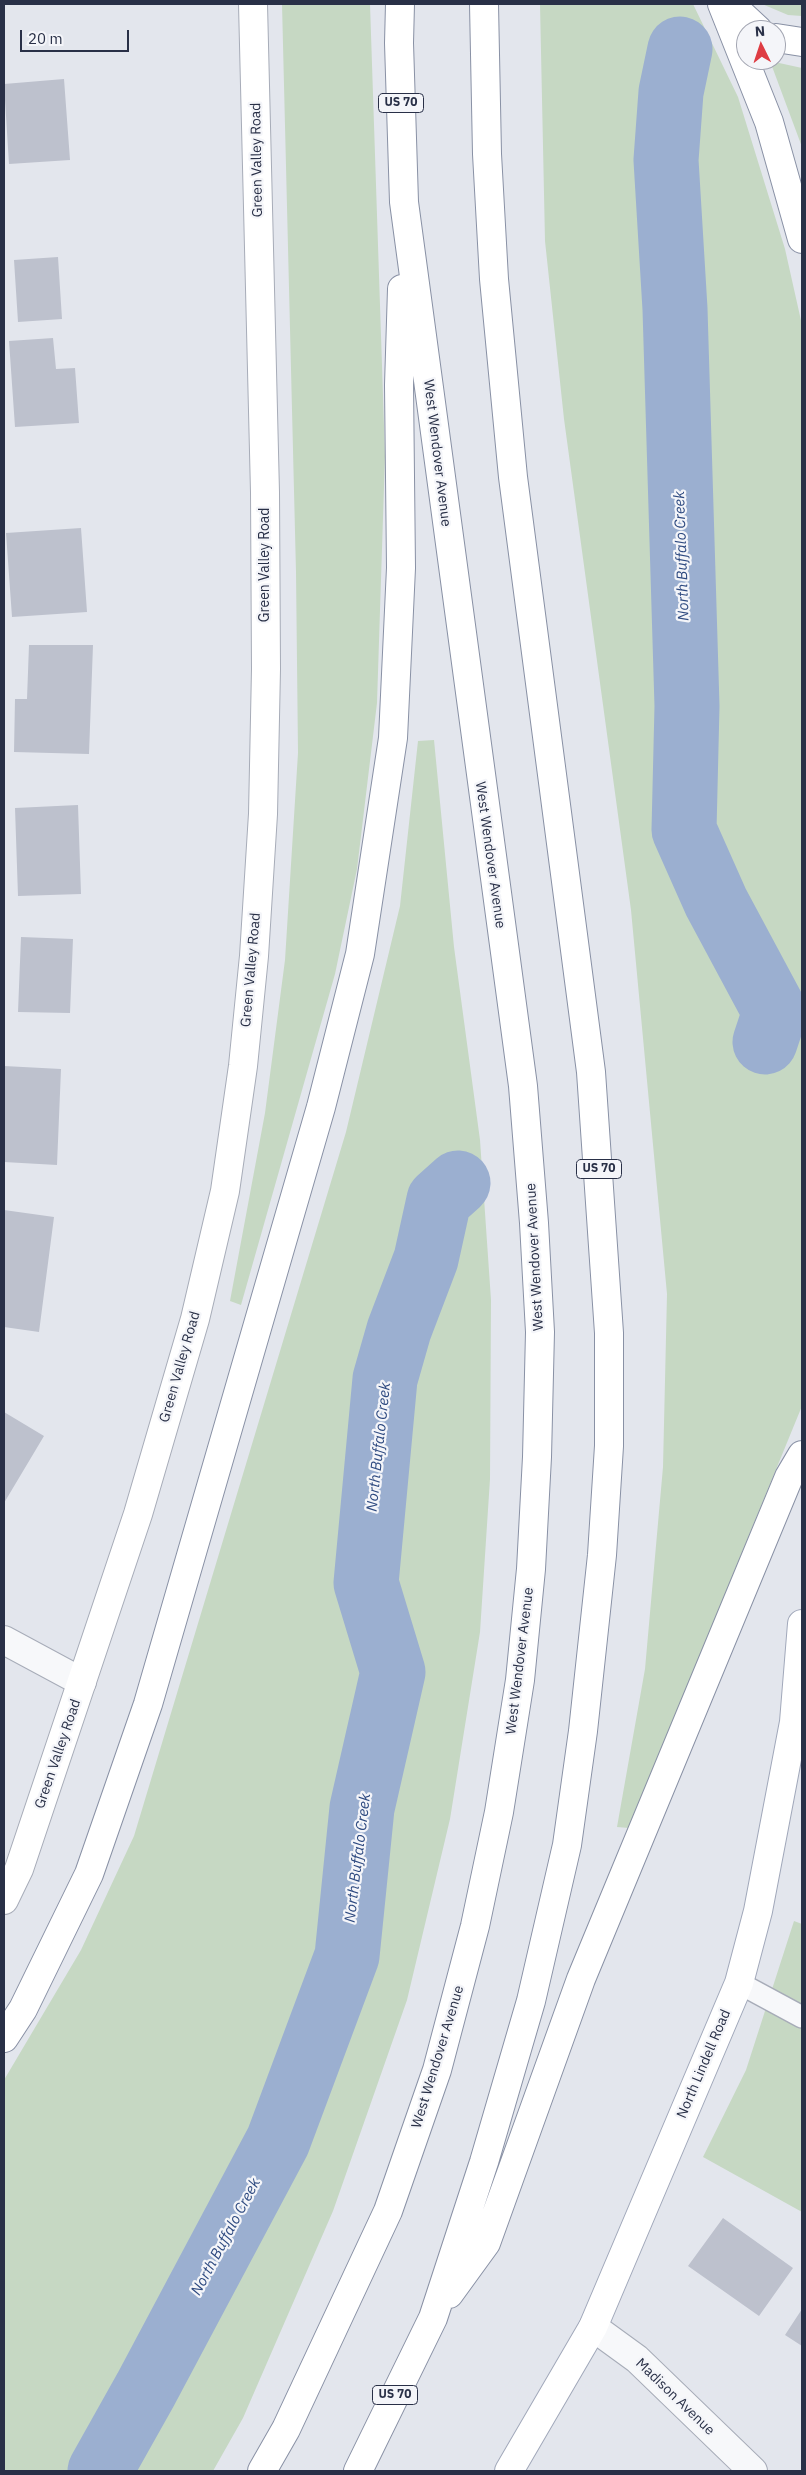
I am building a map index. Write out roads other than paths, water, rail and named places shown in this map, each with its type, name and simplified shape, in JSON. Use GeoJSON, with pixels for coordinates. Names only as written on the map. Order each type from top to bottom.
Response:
{"type":"FeatureCollection","features":[{"type":"Feature","properties":{"kind":"main road","name":"Green Valley Road"},"geometry":{"type":"LineString","coordinates":[[4,1900],[19,1869],[138,1514],[195,1319],[225,1191],[244,1048],[263,814],[266,669],[265,492],[254,4]]}},
{"type":"Feature","properties":{"kind":"main road","name":"West Wendover Avenue"},"geometry":{"type":"LineString","coordinates":[[262,2471],[286,2429],[388,2211],[437,2070],[475,1926],[499,1812],[520,1680],[531,1570],[540,1332],[534,1222],[522,1086],[404,202],[399,43],[400,4]]}},
{"type":"Feature","properties":{"kind":"main road","name":"US 70"},"geometry":{"type":"LineString","coordinates":[[358,2471],[433,2318],[484,2162],[531,2001],[567,1845],[583,1731],[602,1555],[609,1446],[609,1333],[591,1072],[516,497],[505,398],[494,279],[487,154],[484,4]]}},
{"type":"Feature","properties":{"kind":"main road"},"geometry":{"type":"LineString","coordinates":[[722,4],[769,122],[802,239]]}},
{"type":"Feature","properties":{"kind":"main road"},"geometry":{"type":"LineString","coordinates":[[730,4],[747,20]]}},
{"type":"Feature","properties":{"kind":"main road"},"geometry":{"type":"LineString","coordinates":[[786,40],[802,42]]}},
{"type":"Feature","properties":{"kind":"main road"},"geometry":{"type":"LineString","coordinates":[[4,2038],[23,2009],[89,1874],[148,1704],[320,1107],[360,954],[393,738],[401,568],[400,385],[404,202]]}},
{"type":"Feature","properties":{"kind":"main road"},"geometry":{"type":"LineString","coordinates":[[433,2318],[486,2242],[581,1979],[785,1486],[802,1455]]}},
{"type":"Feature","properties":{"kind":"main road","name":"North Lindell Road"},"geometry":{"type":"LineString","coordinates":[[509,2471],[593,2328],[739,1983],[758,1911],[798,1722],[802,1624]]}},
{"type":"Feature","properties":{"kind":"street"},"geometry":{"type":"LineString","coordinates":[[4,1640],[82,1682]]}},
{"type":"Feature","properties":{"kind":"street","name":"Madison Avenue"},"geometry":{"type":"LineString","coordinates":[[593,2328],[636,2359],[753,2471]]}},
{"type":"Feature","properties":{"kind":"lane"},"geometry":{"type":"LineString","coordinates":[[739,1983],[802,2017]]}},
{"type":"Feature","properties":{"kind":"waterway","name":"North Buffalo Creek"},"geometry":{"type":"LineString","coordinates":[[680,49],[671,92],[666,160],[675,309],[687,706],[684,830],[716,902],[775,1012],[765,1042]]}},
{"type":"Feature","properties":{"kind":"waterway","name":"North Buffalo Creek"},"geometry":{"type":"LineString","coordinates":[[100,2471],[146,2389],[278,2141],[347,1956],[362,1808],[393,1672],[366,1583],[385,1379],[399,1330],[426,1259],[439,1200],[458,1183]]}}]}
